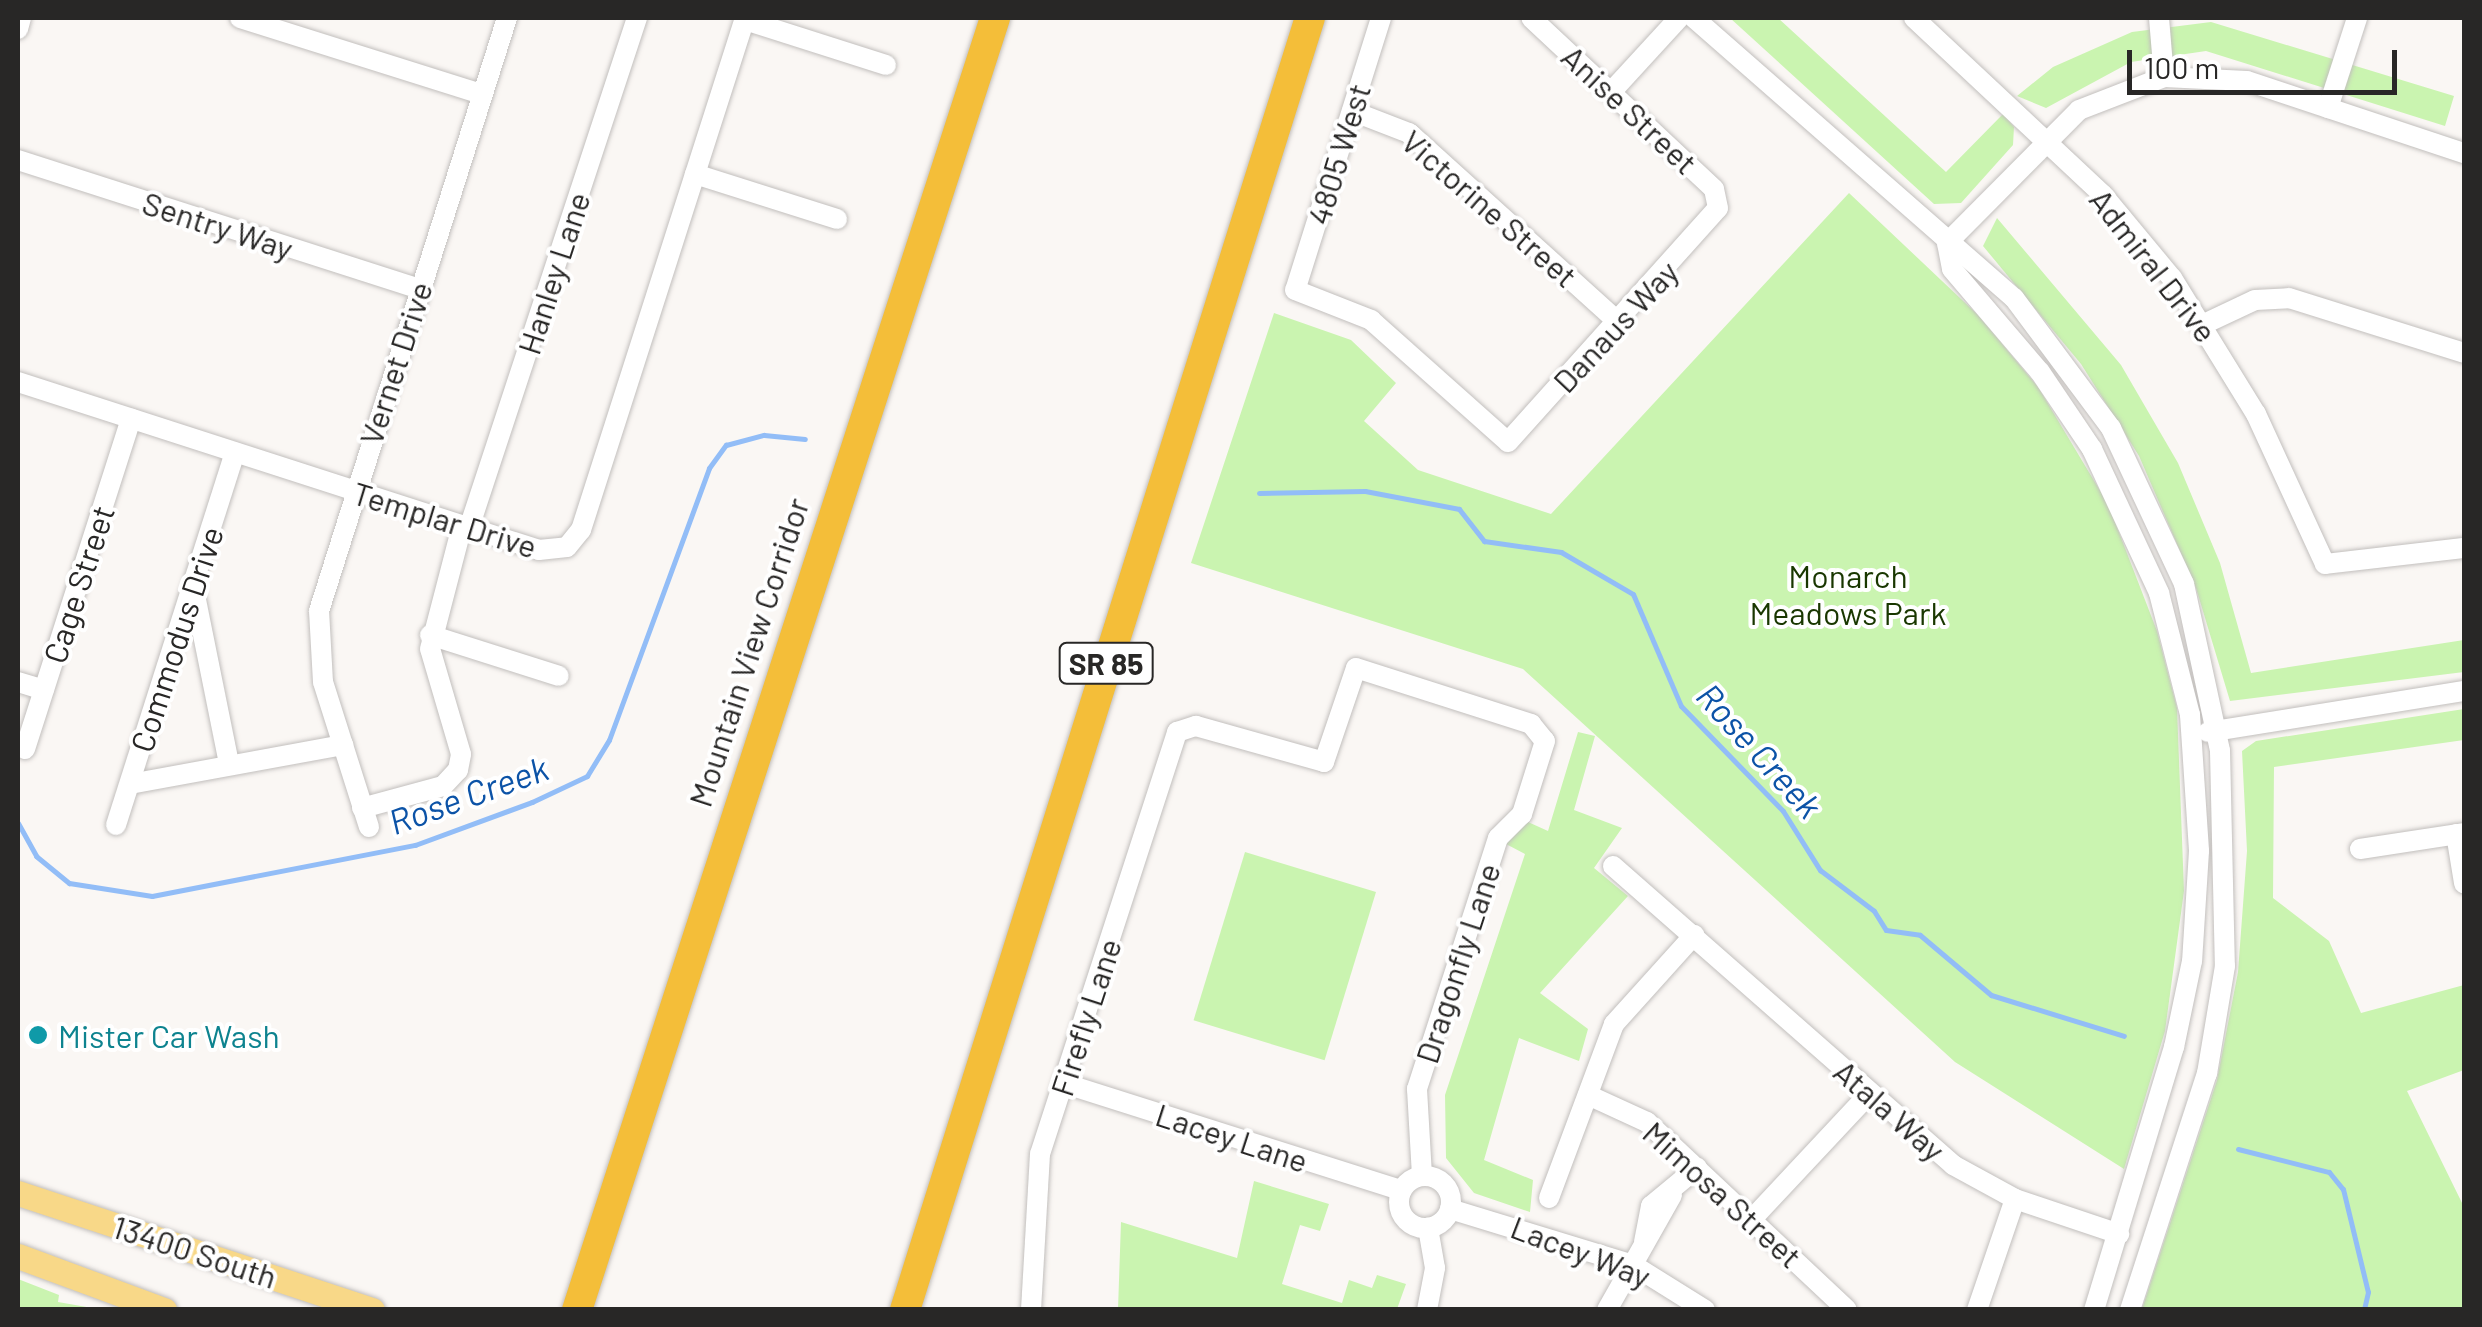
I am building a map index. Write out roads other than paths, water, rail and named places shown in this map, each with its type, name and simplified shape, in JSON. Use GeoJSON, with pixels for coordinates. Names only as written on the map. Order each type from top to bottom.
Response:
{"type":"FeatureCollection","features":[{"type":"Feature","properties":{"kind":"highway","name":"Mountain View Corridor"},"geometry":{"type":"LineString","coordinates":[[577,1310],[994,18]]}},
{"type":"Feature","properties":{"kind":"highway","name":"SR 85"},"geometry":{"type":"LineString","coordinates":[[905,1310],[1310,18]]}},
{"type":"Feature","properties":{"kind":"main road","name":"13400 South"},"geometry":{"type":"LineString","coordinates":[[18,1192],[372,1310]]}},
{"type":"Feature","properties":{"kind":"main road","name":"13400 South"},"geometry":{"type":"LineString","coordinates":[[18,1256],[164,1310]]}},
{"type":"Feature","properties":{"kind":"street"},"geometry":{"type":"LineString","coordinates":[[18,29],[21,18]]}},
{"type":"Feature","properties":{"kind":"street"},"geometry":{"type":"LineString","coordinates":[[240,18],[264,21],[481,94]]}},
{"type":"Feature","properties":{"kind":"street","name":"Vernet Drive"},"geometry":{"type":"LineString","coordinates":[[366,817],[342,744],[317,633],[354,491],[507,18]]}},
{"type":"Feature","properties":{"kind":"street","name":"Hanley Lane"},"geometry":{"type":"LineString","coordinates":[[366,817],[443,786],[458,770],[430,635],[637,18]]}},
{"type":"Feature","properties":{"kind":"street","name":"4805 West"},"geometry":{"type":"LineString","coordinates":[[1381,18],[1295,290],[1371,320],[1508,442]]}},
{"type":"Feature","properties":{"kind":"street","name":"Anise Street"},"geometry":{"type":"LineString","coordinates":[[1531,18],[1714,189],[1718,208]]}},
{"type":"Feature","properties":{"kind":"street"},"geometry":{"type":"LineString","coordinates":[[1612,91],[1679,18]]}},
{"type":"Feature","properties":{"kind":"street"},"geometry":{"type":"LineString","coordinates":[[1694,18],[1946,244],[1969,253],[2014,298],[2111,428],[2184,584],[2218,730],[2226,928],[2206,1073],[2130,1310]]}},
{"type":"Feature","properties":{"kind":"street","name":"Admiral Drive"},"geometry":{"type":"LineString","coordinates":[[1914,18],[2045,138],[2139,236],[2204,324],[2324,564],[2464,548]]}},
{"type":"Feature","properties":{"kind":"street"},"geometry":{"type":"LineString","coordinates":[[2159,18],[2164,77]]}},
{"type":"Feature","properties":{"kind":"street"},"geometry":{"type":"LineString","coordinates":[[2328,108],[2357,18]]}},
{"type":"Feature","properties":{"kind":"street"},"geometry":{"type":"LineString","coordinates":[[745,19],[886,65]]}},
{"type":"Feature","properties":{"kind":"street","name":"Templar Drive"},"geometry":{"type":"LineString","coordinates":[[19,388],[132,419],[539,550],[560,550],[577,537],[745,19]]}},
{"type":"Feature","properties":{"kind":"street"},"geometry":{"type":"LineString","coordinates":[[1946,244],[2045,138],[2096,99],[2164,77],[2228,77],[2464,153]]}},
{"type":"Feature","properties":{"kind":"street","name":"Victorine Street"},"geometry":{"type":"LineString","coordinates":[[1352,111],[1409,133],[1619,323]]}},
{"type":"Feature","properties":{"kind":"street","name":"Sentry Way"},"geometry":{"type":"LineString","coordinates":[[18,160],[419,289]]}},
{"type":"Feature","properties":{"kind":"street"},"geometry":{"type":"LineString","coordinates":[[695,174],[836,219]]}},
{"type":"Feature","properties":{"kind":"street","name":"Danaus Way"},"geometry":{"type":"LineString","coordinates":[[1508,442],[1619,323],[1718,208]]}},
{"type":"Feature","properties":{"kind":"street"},"geometry":{"type":"LineString","coordinates":[[1946,244],[1952,270],[2040,372],[2092,449],[2159,593],[2191,734],[2199,851],[2192,961],[2174,1048],[2094,1310]]}},
{"type":"Feature","properties":{"kind":"street"},"geometry":{"type":"LineString","coordinates":[[2204,324],[2255,300],[2305,300],[2464,352]]}},
{"type":"Feature","properties":{"kind":"street","name":"Cage Street"},"geometry":{"type":"LineString","coordinates":[[26,749],[132,419]]}},
{"type":"Feature","properties":{"kind":"street","name":"Commodus Drive"},"geometry":{"type":"LineString","coordinates":[[116,825],[235,452]]}},
{"type":"Feature","properties":{"kind":"street"},"geometry":{"type":"LineString","coordinates":[[193,585],[229,764]]}},
{"type":"Feature","properties":{"kind":"street"},"geometry":{"type":"LineString","coordinates":[[430,635],[559,676]]}},
{"type":"Feature","properties":{"kind":"street","name":"Dragonfly Lane"},"geometry":{"type":"LineString","coordinates":[[1177,732],[1196,726],[1324,762],[1356,668],[1531,724],[1545,741],[1522,814],[1498,838],[1417,1089],[1422,1176]]}},
{"type":"Feature","properties":{"kind":"street"},"geometry":{"type":"LineString","coordinates":[[18,682],[44,690]]}},
{"type":"Feature","properties":{"kind":"street"},"geometry":{"type":"LineString","coordinates":[[2191,734],[2464,691]]}},
{"type":"Feature","properties":{"kind":"street","name":"Firefly Lane"},"geometry":{"type":"LineString","coordinates":[[1030,1310],[1040,1154],[1177,732]]}},
{"type":"Feature","properties":{"kind":"street"},"geometry":{"type":"LineString","coordinates":[[130,784],[342,744]]}},
{"type":"Feature","properties":{"kind":"street"},"geometry":{"type":"LineString","coordinates":[[2360,849],[2460,833],[2464,883]]}},
{"type":"Feature","properties":{"kind":"street","name":"Atala Way"},"geometry":{"type":"LineString","coordinates":[[1613,866],[1953,1165],[2015,1199],[2119,1234]]}},
{"type":"Feature","properties":{"kind":"street"},"geometry":{"type":"LineString","coordinates":[[1549,1198],[1614,1024],[1694,934]]}},
{"type":"Feature","properties":{"kind":"street","name":"Lacey Lane"},"geometry":{"type":"LineString","coordinates":[[1063,1083],[1402,1190]]}},
{"type":"Feature","properties":{"kind":"street"},"geometry":{"type":"LineString","coordinates":[[1753,1218],[1868,1094]]}},
{"type":"Feature","properties":{"kind":"street","name":"Mimosa Street"},"geometry":{"type":"LineString","coordinates":[[1588,1095],[1647,1122],[1753,1218],[1846,1310]]}},
{"type":"Feature","properties":{"kind":"street"},"geometry":{"type":"LineString","coordinates":[[1606,1310],[1644,1242],[1672,1208],[1672,1195],[1697,1168]]}},
{"type":"Feature","properties":{"kind":"street"},"geometry":{"type":"LineString","coordinates":[[1422,1176],[1445,1185],[1450,1209],[1428,1228],[1404,1216],[1402,1190],[1422,1176]]}},
{"type":"Feature","properties":{"kind":"street"},"geometry":{"type":"LineString","coordinates":[[1978,1310],[2015,1199]]}},
{"type":"Feature","properties":{"kind":"street","name":"Lacey Way"},"geometry":{"type":"LineString","coordinates":[[1450,1209],[1633,1265],[1705,1310]]}},
{"type":"Feature","properties":{"kind":"street"},"geometry":{"type":"LineString","coordinates":[[1428,1228],[1435,1268],[1428,1310]]}},
{"type":"Feature","properties":{"kind":"waterway","name":"Rose Creek"},"geometry":{"type":"LineString","coordinates":[[18,823],[36,856],[69,883],[152,896],[415,845],[532,802],[587,776],[609,740],[709,468],[726,445],[764,435],[805,439]]}},
{"type":"Feature","properties":{"kind":"waterway","name":"Rose Creek"},"geometry":{"type":"LineString","coordinates":[[1259,493],[1365,491],[1459,509],[1484,541],[1561,552],[1633,594],[1681,706],[1783,811],[1820,870],[1874,911],[1886,930],[1920,935],[1991,995],[2124,1036]]}},
{"type":"Feature","properties":{"kind":"waterway","name":"Rose Creek"},"geometry":{"type":"LineString","coordinates":[[2238,1149],[2329,1172],[2343,1189],[2368,1292],[2364,1310]]}},
{"type":"Feature","properties":{"kind":"place","name":"Mister Car Wash"},"geometry":{"type":"Point","coordinates":[38,1035]}},
{"type":"Feature","properties":{"kind":"park label","name":"Monarch Meadows Park"},"geometry":{"type":"Point","coordinates":[1848,594]}}]}
